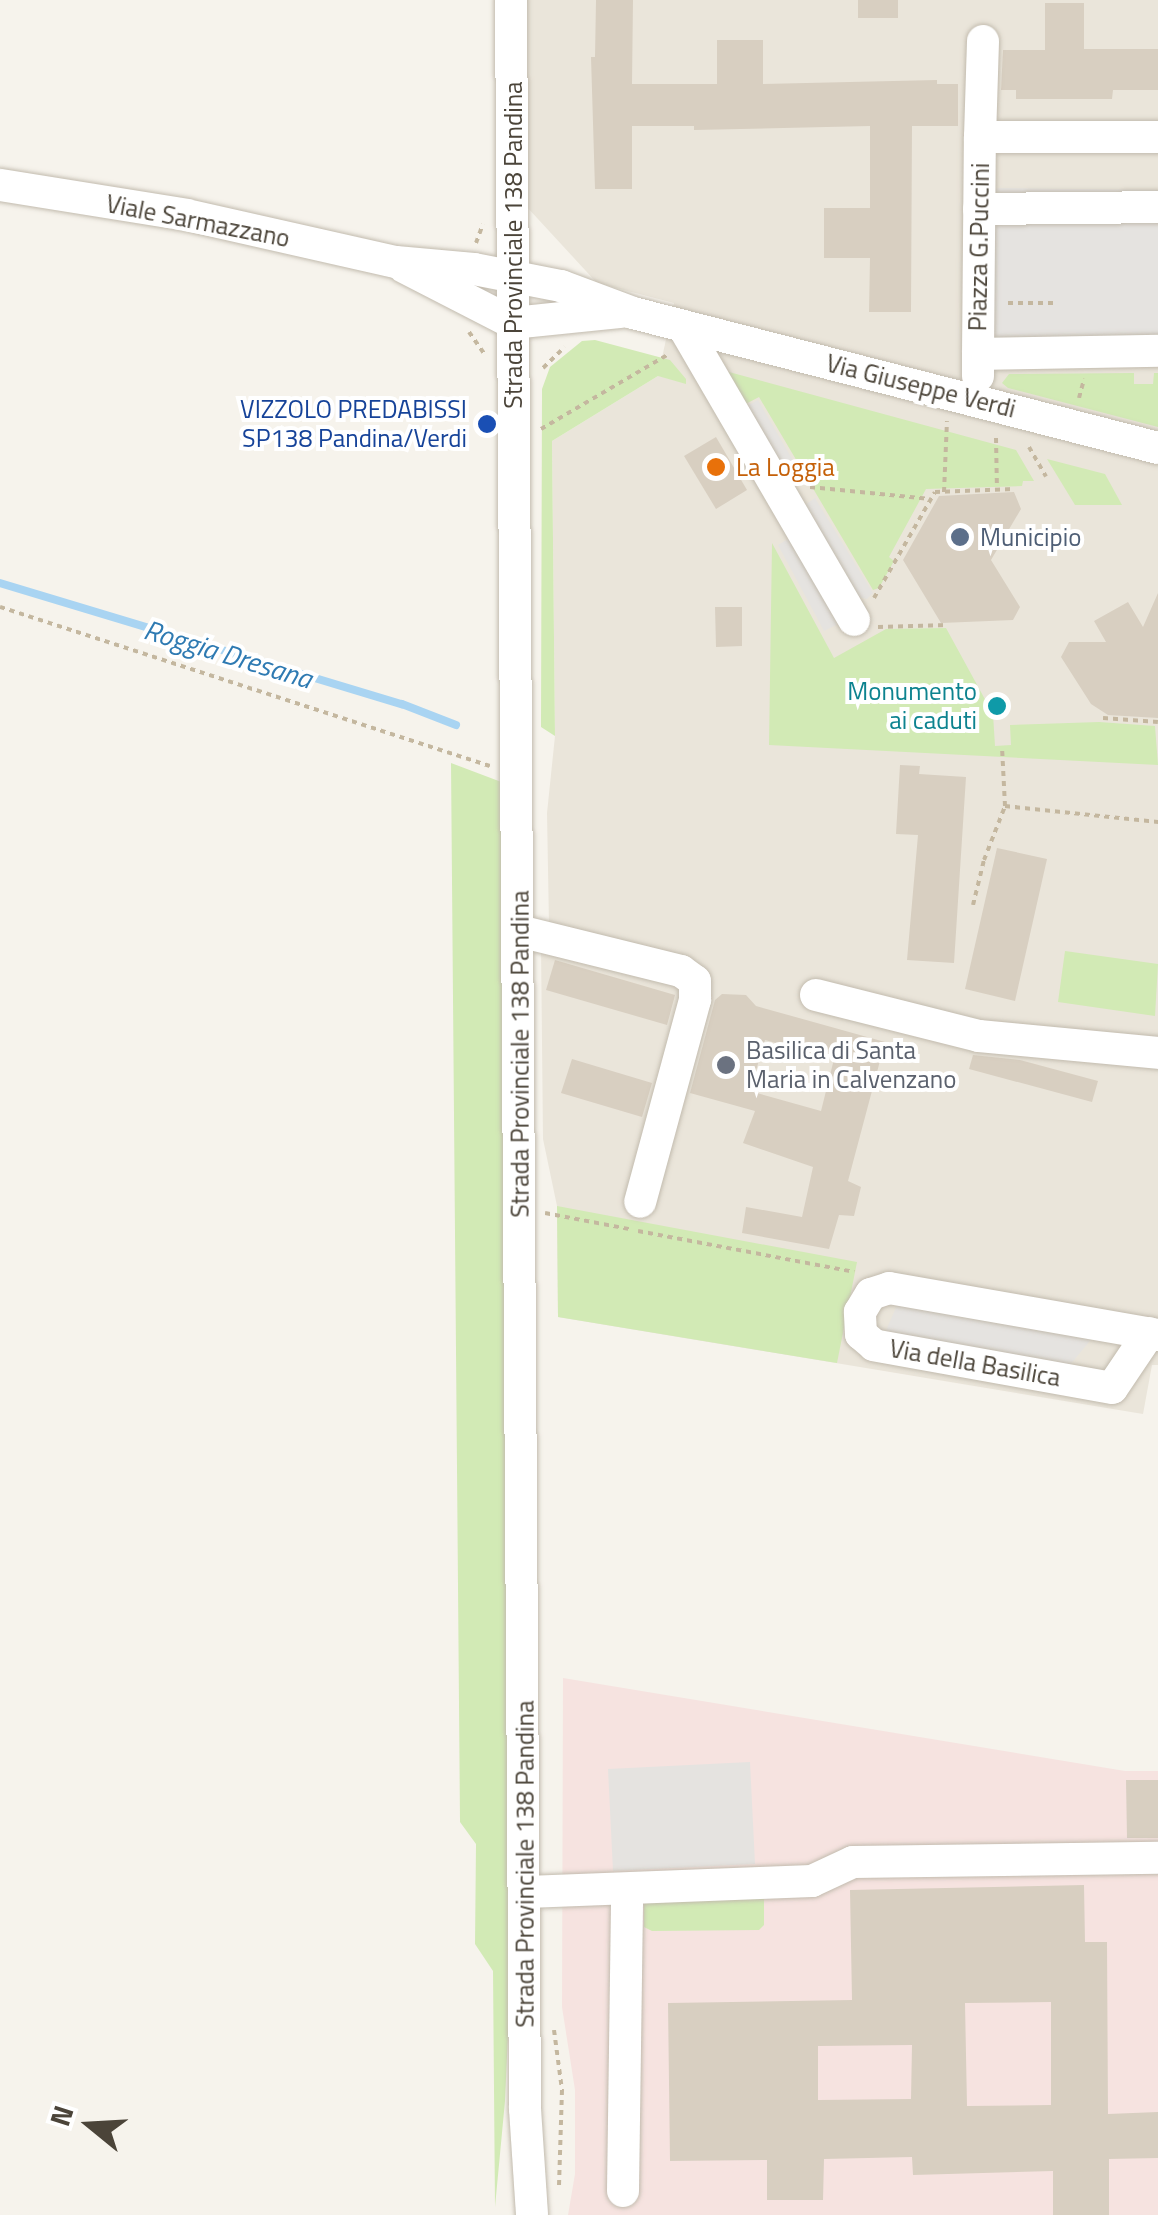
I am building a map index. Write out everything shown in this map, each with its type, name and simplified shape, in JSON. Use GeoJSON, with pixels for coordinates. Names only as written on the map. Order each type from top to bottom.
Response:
{"type":"FeatureCollection","features":[{"type":"Feature","properties":{"kind":"street","name":"Strada Provinciale 138 Pandina"},"geometry":{"type":"LineString","coordinates":[[511,0],[527,1892],[525,2109],[532,2215]]}},
{"type":"Feature","properties":{"kind":"street"},"geometry":{"type":"LineString","coordinates":[[980,137],[983,41]]}},
{"type":"Feature","properties":{"kind":"street","name":"Piazza G.Puccini"},"geometry":{"type":"LineString","coordinates":[[964,405],[978,354],[980,137],[1158,137]]}},
{"type":"Feature","properties":{"kind":"street","name":"Viale Sarmazzano"},"geometry":{"type":"LineString","coordinates":[[0,185],[188,215],[396,262]]}},
{"type":"Feature","properties":{"kind":"street"},"geometry":{"type":"LineString","coordinates":[[980,209],[1158,207]]}},
{"type":"Feature","properties":{"kind":"street"},"geometry":{"type":"LineString","coordinates":[[396,262],[512,275],[577,290],[632,313]]}},
{"type":"Feature","properties":{"kind":"street"},"geometry":{"type":"LineString","coordinates":[[396,262],[513,322],[530,324],[600,311],[632,313]]}},
{"type":"Feature","properties":{"kind":"street","name":"Via Giuseppe Verdi"},"geometry":{"type":"LineString","coordinates":[[632,313],[678,339],[1158,448]]}},
{"type":"Feature","properties":{"kind":"street"},"geometry":{"type":"LineString","coordinates":[[678,339],[786,503],[854,620]]}},
{"type":"Feature","properties":{"kind":"street","name":"Piazza G.Puccini"},"geometry":{"type":"LineString","coordinates":[[978,354],[1158,351]]}},
{"type":"Feature","properties":{"kind":"street"},"geometry":{"type":"LineString","coordinates":[[520,932],[681,972],[695,981],[695,1000],[640,1202]]}},
{"type":"Feature","properties":{"kind":"street"},"geometry":{"type":"LineString","coordinates":[[816,995],[979,1036],[1158,1053]]}},
{"type":"Feature","properties":{"kind":"street","name":"Via della Basilica"},"geometry":{"type":"LineString","coordinates":[[889,1288],[1154,1334],[1112,1388],[874,1345],[861,1334],[860,1312],[871,1294],[889,1288]]}},
{"type":"Feature","properties":{"kind":"street"},"geometry":{"type":"LineString","coordinates":[[527,1892],[812,1881],[853,1862],[1158,1858]]}},
{"type":"Feature","properties":{"kind":"street"},"geometry":{"type":"LineString","coordinates":[[623,2191],[627,1890]]}},
{"type":"Feature","properties":{"kind":"street","name":"Strada Provinciale 138 Pandina"},"geometry":{"type":"LineString","coordinates":[[514,2215],[525,2109]]}},
{"type":"Feature","properties":{"kind":"path"},"geometry":{"type":"LineString","coordinates":[[1005,303],[1053,303]]}},
{"type":"Feature","properties":{"kind":"path"},"geometry":{"type":"LineString","coordinates":[[654,347],[678,339]]}},
{"type":"Feature","properties":{"kind":"path"},"geometry":{"type":"LineString","coordinates":[[537,431],[678,339]]}},
{"type":"Feature","properties":{"kind":"path"},"geometry":{"type":"LineString","coordinates":[[540,376],[546,362],[566,346]]}},
{"type":"Feature","properties":{"kind":"path"},"geometry":{"type":"LineString","coordinates":[[944,492],[964,405]]}},
{"type":"Feature","properties":{"kind":"path"},"geometry":{"type":"LineString","coordinates":[[996,438],[997,490]]}},
{"type":"Feature","properties":{"kind":"path"},"geometry":{"type":"LineString","coordinates":[[1029,447],[1046,476]]}},
{"type":"Feature","properties":{"kind":"path"},"geometry":{"type":"LineString","coordinates":[[786,503],[812,486],[931,500]]}},
{"type":"Feature","properties":{"kind":"path"},"geometry":{"type":"LineString","coordinates":[[948,625],[867,627],[854,620],[882,589],[935,492],[1014,490]]}},
{"type":"Feature","properties":{"kind":"path"},"geometry":{"type":"LineString","coordinates":[[0,608],[518,775]]}},
{"type":"Feature","properties":{"kind":"path"},"geometry":{"type":"LineString","coordinates":[[1103,718],[1158,722]]}},
{"type":"Feature","properties":{"kind":"path"},"geometry":{"type":"LineString","coordinates":[[973,905],[984,860],[1005,806],[1002,746]]}},
{"type":"Feature","properties":{"kind":"path"},"geometry":{"type":"LineString","coordinates":[[1005,806],[1158,822]]}},
{"type":"Feature","properties":{"kind":"path"},"geometry":{"type":"LineString","coordinates":[[520,1196],[541,1212],[857,1272],[889,1288]]}},
{"type":"Feature","properties":{"kind":"shaded area"},"geometry":{"type":"Polygon","coordinates":[[[526,0],[1158,0],[1158,1365],[1152,1365],[1143,1414],[558,1317],[557,1206],[543,1139],[541,946],[549,925],[547,813],[555,736],[552,441],[658,376],[674,303],[597,283],[526,206],[526,0]]]}},
{"type":"Feature","properties":{"kind":"shaded area"},"geometry":{"type":"Polygon","coordinates":[[[987,188],[1158,190],[1158,367],[986,361],[987,188]]]}},
{"type":"Feature","properties":{"kind":"shaded area"},"geometry":{"type":"Polygon","coordinates":[[[758,400],[805,481],[791,490],[743,408],[758,400]]]}},
{"type":"Feature","properties":{"kind":"shaded area"},"geometry":{"type":"Polygon","coordinates":[[[815,498],[873,593],[867,599],[853,596],[801,508],[815,498]]]}},
{"type":"Feature","properties":{"kind":"shaded area"},"geometry":{"type":"Polygon","coordinates":[[[793,536],[840,623],[824,631],[778,545],[793,536]]]}},
{"type":"Feature","properties":{"kind":"shaded area"},"geometry":{"type":"Polygon","coordinates":[[[898,1303],[1094,1336],[1069,1366],[884,1335],[898,1303]]]}},
{"type":"Feature","properties":{"kind":"shaded area"},"geometry":{"type":"Polygon","coordinates":[[[563,1678],[1125,1771],[1158,1771],[1158,2215],[568,2215],[575,2174],[575,2090],[562,2007],[563,1678]]]}},
{"type":"Feature","properties":{"kind":"shaded area"},"geometry":{"type":"Polygon","coordinates":[[[750,1762],[755,1864],[613,1871],[608,1769],[750,1762]]]}},
{"type":"Feature","properties":{"kind":"green space"},"geometry":{"type":"Polygon","coordinates":[[[595,340],[670,360],[686,384],[658,376],[552,441],[555,736],[541,727],[542,389],[550,367],[582,341],[595,340]]]}},
{"type":"Feature","properties":{"kind":"green space"},"geometry":{"type":"Polygon","coordinates":[[[729,372],[1016,450],[1034,481],[1023,481],[1022,486],[926,489],[889,557],[894,561],[879,588],[873,590],[759,397],[742,406],[725,377],[729,372]]]}},
{"type":"Feature","properties":{"kind":"green space"},"geometry":{"type":"Polygon","coordinates":[[[1134,373],[1134,384],[1153,384],[1154,373],[1158,373],[1158,427],[1008,388],[1002,383],[1009,374],[1134,373]]]}},
{"type":"Feature","properties":{"kind":"green space"},"geometry":{"type":"Polygon","coordinates":[[[1047,459],[1105,474],[1122,505],[1075,505],[1047,459]]]}},
{"type":"Feature","properties":{"kind":"green space"},"geometry":{"type":"Polygon","coordinates":[[[772,543],[834,658],[886,629],[946,628],[993,714],[995,746],[1011,745],[1010,725],[1099,722],[1155,726],[1158,765],[769,745],[772,543]]]}},
{"type":"Feature","properties":{"kind":"green space"},"geometry":{"type":"Polygon","coordinates":[[[451,763],[504,783],[511,1968],[495,2207],[493,1971],[475,1944],[476,1844],[460,1822],[451,763]]]}},
{"type":"Feature","properties":{"kind":"green space"},"geometry":{"type":"Polygon","coordinates":[[[1065,951],[1158,964],[1155,1016],[1058,1002],[1065,951]]]}},
{"type":"Feature","properties":{"kind":"green space"},"geometry":{"type":"Polygon","coordinates":[[[557,1206],[857,1262],[837,1363],[558,1317],[557,1206]]]}},
{"type":"Feature","properties":{"kind":"green space"},"geometry":{"type":"Polygon","coordinates":[[[764,1896],[764,1925],[759,1930],[652,1931],[644,1927],[644,1902],[764,1896]]]}},
{"type":"Feature","properties":{"kind":"building"},"geometry":{"type":"Polygon","coordinates":[[[596,0],[633,0],[632,84],[717,84],[717,40],[763,40],[763,84],[937,80],[937,84],[958,84],[958,126],[912,126],[911,312],[869,312],[870,258],[824,258],[824,208],[870,208],[870,126],[694,130],[694,126],[632,126],[632,189],[595,189],[591,57],[595,57],[596,0]]]}},
{"type":"Feature","properties":{"kind":"building"},"geometry":{"type":"Polygon","coordinates":[[[858,0],[898,0],[898,18],[858,18],[858,0]]]}},
{"type":"Feature","properties":{"kind":"building"},"geometry":{"type":"Polygon","coordinates":[[[1045,3],[1084,3],[1084,49],[1158,49],[1158,90],[1113,90],[1112,99],[1016,99],[1016,90],[1001,90],[1003,50],[1045,50],[1045,3]]]}},
{"type":"Feature","properties":{"kind":"building"},"geometry":{"type":"Polygon","coordinates":[[[716,437],[747,490],[716,509],[684,456],[716,437]]]}},
{"type":"Feature","properties":{"kind":"building","name":"Municipio"},"geometry":{"type":"Polygon","coordinates":[[[1014,492],[1021,509],[991,560],[1020,607],[1013,620],[941,623],[903,560],[939,496],[1014,492]]]}},
{"type":"Feature","properties":{"kind":"building"},"geometry":{"type":"Polygon","coordinates":[[[1158,593],[1158,718],[1108,715],[1091,704],[1061,657],[1069,642],[1106,642],[1094,621],[1128,602],[1143,627],[1158,593]]]}},
{"type":"Feature","properties":{"kind":"building"},"geometry":{"type":"Polygon","coordinates":[[[715,607],[742,607],[742,646],[716,647],[715,607]]]}},
{"type":"Feature","properties":{"kind":"building"},"geometry":{"type":"Polygon","coordinates":[[[900,765],[920,766],[919,774],[966,777],[954,963],[907,960],[918,835],[896,834],[900,765]]]}},
{"type":"Feature","properties":{"kind":"building"},"geometry":{"type":"Polygon","coordinates":[[[997,848],[1047,859],[1015,1001],[965,989],[997,848]]]}},
{"type":"Feature","properties":{"kind":"building"},"geometry":{"type":"Polygon","coordinates":[[[555,960],[675,995],[667,1025],[546,990],[555,960]]]}},
{"type":"Feature","properties":{"kind":"building"},"geometry":{"type":"Polygon","coordinates":[[[722,994],[746,995],[756,1006],[885,1042],[848,1181],[861,1187],[854,1216],[839,1215],[829,1249],[742,1233],[746,1207],[802,1217],[813,1167],[743,1143],[755,1111],[690,1093],[715,1000],[722,994]],[[765,1040],[750,1091],[821,1111],[834,1059],[765,1040]]]}},
{"type":"Feature","properties":{"kind":"building"},"geometry":{"type":"Polygon","coordinates":[[[973,1055],[1020,1060],[1098,1081],[1092,1102],[969,1069],[973,1055]]]}},
{"type":"Feature","properties":{"kind":"building"},"geometry":{"type":"Polygon","coordinates":[[[572,1059],[652,1083],[642,1117],[561,1093],[572,1059]]]}},
{"type":"Feature","properties":{"kind":"building"},"geometry":{"type":"Polygon","coordinates":[[[1126,1780],[1158,1780],[1158,1838],[1127,1838],[1126,1780]]]}},
{"type":"Feature","properties":{"kind":"building"},"geometry":{"type":"Polygon","coordinates":[[[1084,1885],[1085,1942],[1107,1942],[1108,2114],[1158,2112],[1158,2158],[1109,2159],[1109,2215],[1053,2215],[1053,2171],[913,2175],[912,2157],[824,2159],[823,2200],[767,2200],[767,2160],[670,2161],[668,2003],[852,2000],[850,1890],[1084,1885]],[[1051,2002],[965,2003],[967,2106],[1051,2105],[1051,2002]],[[912,2045],[818,2046],[818,2100],[911,2099],[912,2045]]]}},
{"type":"Feature","properties":{"kind":"waterway","name":"Roggia Dresana"},"geometry":{"type":"LineString","coordinates":[[0,583],[402,704],[456,725]]}},
{"type":"Feature","properties":{"kind":"place","name":"VIZZOLO PREDABISSI SP138 Pandina/Verdi"},"geometry":{"type":"Point","coordinates":[487,424]}},
{"type":"Feature","properties":{"kind":"place","name":"La Loggia"},"geometry":{"type":"Point","coordinates":[716,467]}},
{"type":"Feature","properties":{"kind":"place","name":"Municipio"},"geometry":{"type":"Point","coordinates":[960,537]}},
{"type":"Feature","properties":{"kind":"place","name":"Monumento ai caduti"},"geometry":{"type":"Point","coordinates":[997,706]}},
{"type":"Feature","properties":{"kind":"place","name":"Basilica di Santa Maria in Calvenzano"},"geometry":{"type":"Point","coordinates":[726,1065]}}]}
